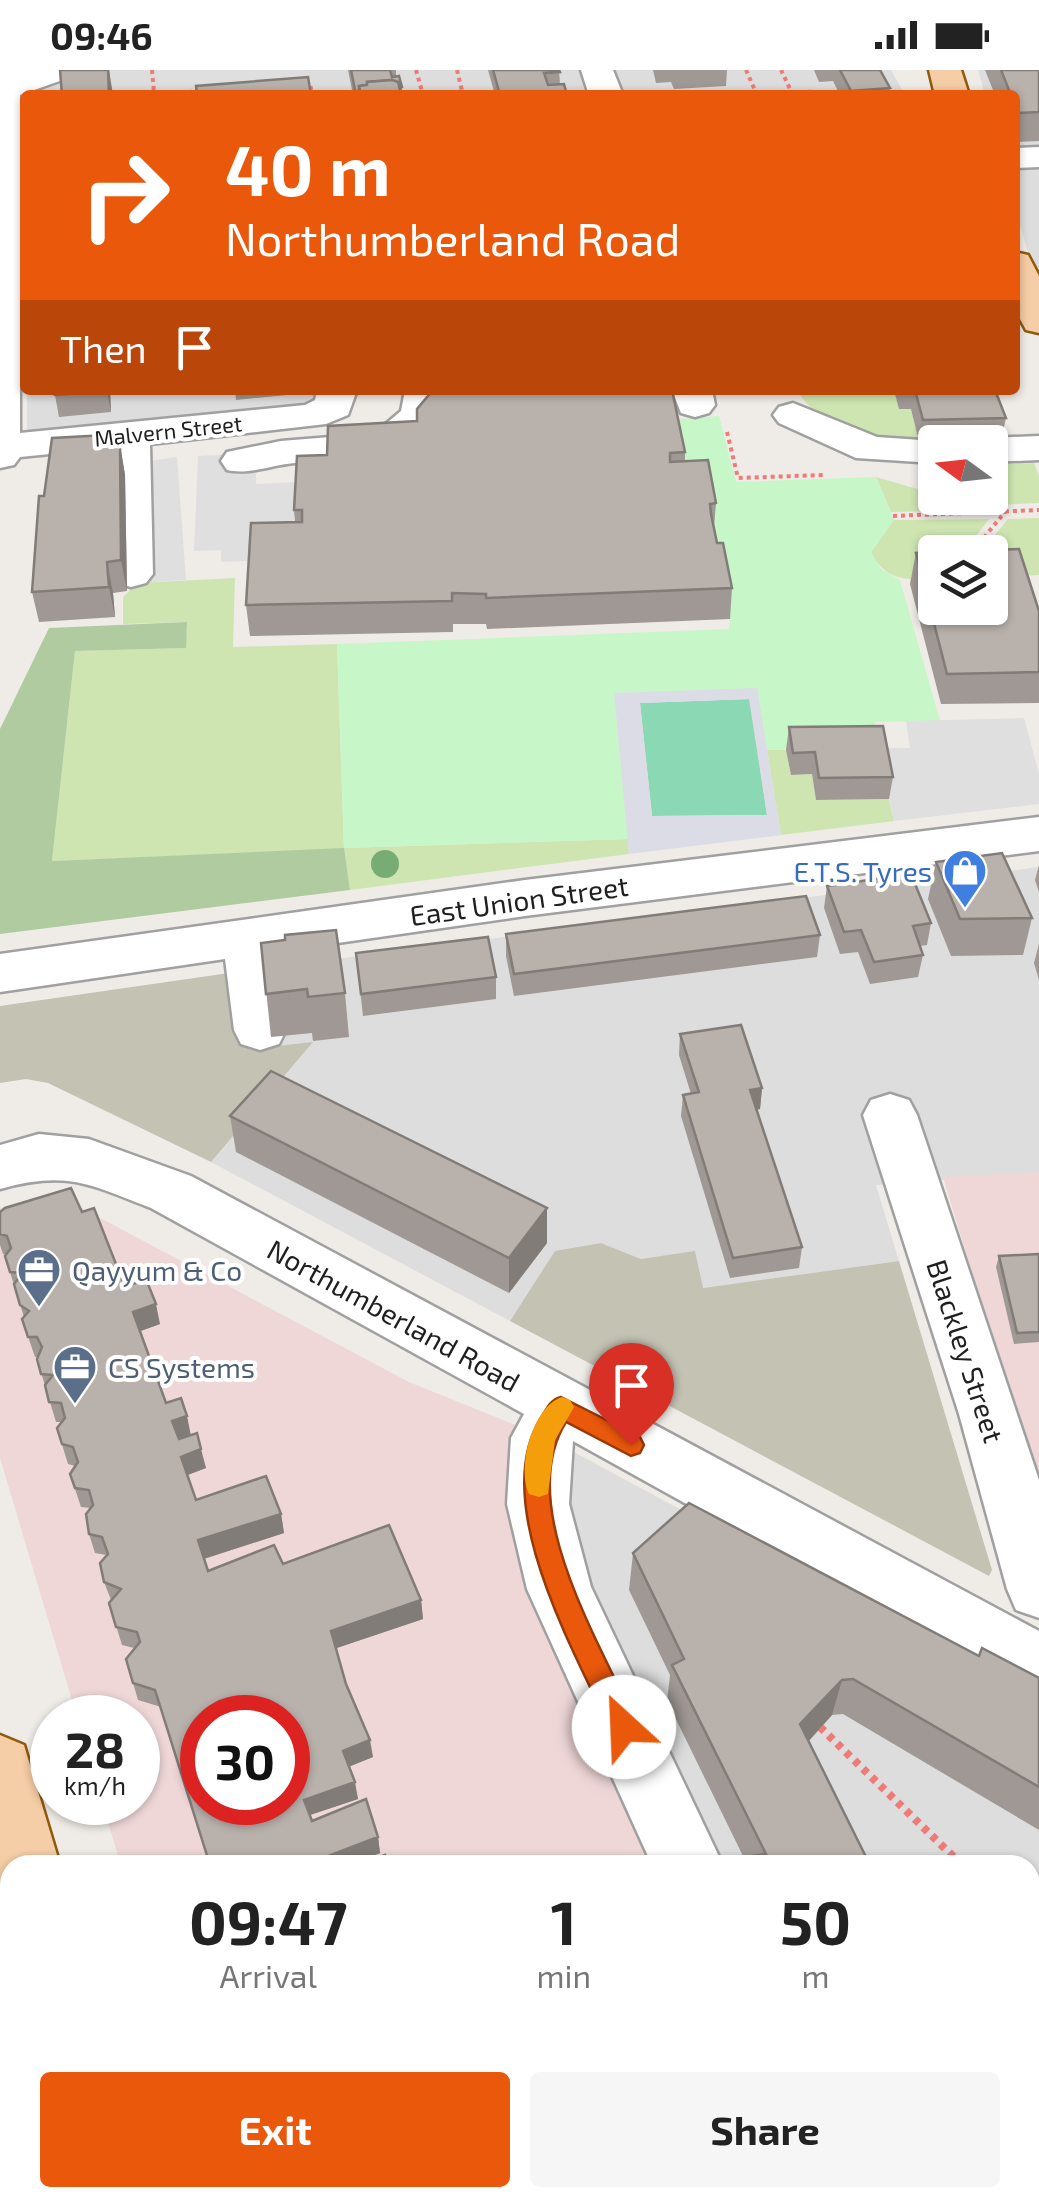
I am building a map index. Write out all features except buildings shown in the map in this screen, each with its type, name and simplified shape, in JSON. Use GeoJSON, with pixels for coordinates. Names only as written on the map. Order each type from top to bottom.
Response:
{"type":"FeatureCollection","features":[{"type":"Feature","properties":{"kind":"main road"},"geometry":{"type":"LineString","coordinates":[[1020,275],[1039,322]]}},
{"type":"Feature","properties":{"kind":"main road"},"geometry":{"type":"LineString","coordinates":[[0,1768],[22,1855]]}},
{"type":"Feature","properties":{"kind":"street"},"geometry":{"type":"LineString","coordinates":[[0,456],[4,80],[59,70]]}},
{"type":"Feature","properties":{"kind":"street"},"geometry":{"type":"LineString","coordinates":[[240,461],[383,443],[418,419],[425,407],[425,395]]}},
{"type":"Feature","properties":{"kind":"street","name":"Malvern Street"},"geometry":{"type":"LineString","coordinates":[[0,447],[130,433],[176,409],[312,416],[335,399]]}},
{"type":"Feature","properties":{"kind":"street"},"geometry":{"type":"LineString","coordinates":[[793,415],[870,449],[918,451]]}},
{"type":"Feature","properties":{"kind":"street"},"geometry":{"type":"LineString","coordinates":[[130,433],[131,574]]}},
{"type":"Feature","properties":{"kind":"street"},"geometry":{"type":"LineString","coordinates":[[1008,449],[1039,448]]}},
{"type":"Feature","properties":{"kind":"street","name":"East Union Street"},"geometry":{"type":"LineString","coordinates":[[0,973],[524,898],[1039,834]]}},
{"type":"Feature","properties":{"kind":"street"},"geometry":{"type":"LineString","coordinates":[[248,937],[260,1030]]}},
{"type":"Feature","properties":{"kind":"street","name":"Blackley Street"},"geometry":{"type":"LineString","coordinates":[[890,1115],[989,1414],[1039,1589]]}},
{"type":"Feature","properties":{"kind":"street","name":"Northumberland Road"},"geometry":{"type":"LineString","coordinates":[[0,1167],[39,1156],[89,1161],[171,1192],[1039,1664]]}},
{"type":"Feature","properties":{"kind":"street"},"geometry":{"type":"LineString","coordinates":[[561,1407],[542,1438],[538,1504],[559,1589],[683,1855]]}},
{"type":"Feature","properties":{"kind":"path"},"geometry":{"type":"LineString","coordinates":[[290,84],[310,82],[311,90]]}},
{"type":"Feature","properties":{"kind":"path"},"geometry":{"type":"LineString","coordinates":[[1008,512],[1039,510]]}},
{"type":"Feature","properties":{"kind":"path"},"geometry":{"type":"LineString","coordinates":[[893,516],[921,515]]}},
{"type":"Feature","properties":{"kind":"path"},"geometry":{"type":"LineString","coordinates":[[986,535],[1002,515]]}},
{"type":"Feature","properties":{"kind":"path"},"geometry":{"type":"LineString","coordinates":[[820,1727],[952,1855]]}},
{"type":"Feature","properties":{"kind":"shaded area"},"geometry":{"type":"Polygon","coordinates":[[[75,70],[891,70],[902,90],[22,90],[75,70]]]}},
{"type":"Feature","properties":{"kind":"shaded area"},"geometry":{"type":"Polygon","coordinates":[[[157,70],[303,70],[305,80],[172,90],[159,90],[157,70]]]}},
{"type":"Feature","properties":{"kind":"shaded area"},"geometry":{"type":"Polygon","coordinates":[[[978,70],[1039,70],[1039,289],[1020,226],[1020,90],[984,90],[978,70]]]}},
{"type":"Feature","properties":{"kind":"shaded area"},"geometry":{"type":"Polygon","coordinates":[[[27,395],[323,395],[313,409],[27,434],[27,395]]]}},
{"type":"Feature","properties":{"kind":"shaded area"},"geometry":{"type":"Polygon","coordinates":[[[256,453],[256,484],[297,482],[292,550],[250,551],[249,561],[221,562],[221,550],[194,551],[198,456],[256,453]]]}},
{"type":"Feature","properties":{"kind":"shaded area"},"geometry":{"type":"Polygon","coordinates":[[[177,457],[186,580],[137,583],[136,463],[177,457]]]}},
{"type":"Feature","properties":{"kind":"shaded area"},"geometry":{"type":"Polygon","coordinates":[[[757,688],[781,835],[629,854],[614,693],[757,688]],[[749,699],[640,703],[652,816],[767,815],[749,699]]]}},
{"type":"Feature","properties":{"kind":"shaded area"},"geometry":{"type":"Polygon","coordinates":[[[1024,718],[1039,774],[1039,804],[894,821],[879,748],[910,748],[906,721],[1024,718]]]}},
{"type":"Feature","properties":{"kind":"shaded area"},"geometry":{"type":"Polygon","coordinates":[[[1039,867],[1039,1172],[876,1185],[899,1261],[702,1288],[695,1252],[641,1259],[601,1243],[555,1252],[510,1321],[211,1162],[312,1043],[250,1049],[236,972],[1039,867]]]}},
{"type":"Feature","properties":{"kind":"shaded area"},"geometry":{"type":"Polygon","coordinates":[[[236,972],[250,1049],[313,1042],[211,1162],[48,1083],[26,1079],[0,1083],[0,1006],[236,972]]]}},
{"type":"Feature","properties":{"kind":"shaded area"},"geometry":{"type":"Polygon","coordinates":[[[1039,1172],[1039,1493],[943,1177],[1039,1172]]]}},
{"type":"Feature","properties":{"kind":"shaded area"},"geometry":{"type":"Polygon","coordinates":[[[47,1199],[74,1204],[409,1382],[548,1438],[543,1470],[693,1855],[118,1855],[109,1825],[160,1825],[160,1695],[70,1695],[0,1458],[0,1208],[47,1199]]]}},
{"type":"Feature","properties":{"kind":"shaded area"},"geometry":{"type":"Polygon","coordinates":[[[601,1243],[641,1259],[695,1251],[703,1288],[899,1261],[992,1570],[989,1576],[510,1321],[555,1251],[601,1243]]]}},
{"type":"Feature","properties":{"kind":"shaded area"},"geometry":{"type":"Polygon","coordinates":[[[548,1438],[1039,1703],[1039,1855],[692,1855],[569,1586],[548,1438]]]}},
{"type":"Feature","properties":{"kind":"green space"},"geometry":{"type":"Polygon","coordinates":[[[801,395],[904,395],[899,409],[911,409],[918,442],[869,434],[818,413],[801,395]]]}},
{"type":"Feature","properties":{"kind":"green space"},"geometry":{"type":"Polygon","coordinates":[[[719,416],[736,482],[876,477],[894,520],[871,552],[881,569],[900,580],[940,721],[875,722],[879,748],[767,750],[756,689],[614,693],[628,839],[344,848],[337,644],[729,629],[730,619],[668,492],[669,420],[719,416]]]}},
{"type":"Feature","properties":{"kind":"green space"},"geometry":{"type":"Polygon","coordinates":[[[1034,463],[1039,476],[1039,503],[1008,504],[1008,464],[1034,463]]]}},
{"type":"Feature","properties":{"kind":"green space"},"geometry":{"type":"Polygon","coordinates":[[[876,477],[918,489],[918,511],[891,512],[876,477]]]}},
{"type":"Feature","properties":{"kind":"green space"},"geometry":{"type":"Polygon","coordinates":[[[1039,518],[1039,575],[1008,576],[1008,535],[995,535],[1008,519],[1039,518]]]}},
{"type":"Feature","properties":{"kind":"green space"},"geometry":{"type":"Polygon","coordinates":[[[989,519],[977,535],[918,535],[918,579],[890,574],[871,552],[894,520],[989,519]]]}},
{"type":"Feature","properties":{"kind":"green space"},"geometry":{"type":"Polygon","coordinates":[[[235,578],[233,647],[337,644],[344,848],[628,839],[629,854],[350,890],[344,849],[52,861],[75,651],[185,648],[187,622],[123,624],[123,597],[137,583],[235,578]]]}},
{"type":"Feature","properties":{"kind":"green space"},"geometry":{"type":"Polygon","coordinates":[[[187,622],[186,648],[75,651],[52,861],[344,848],[350,890],[0,934],[0,729],[49,628],[187,622]]]}},
{"type":"Feature","properties":{"kind":"green space"},"geometry":{"type":"Polygon","coordinates":[[[750,699],[767,815],[652,816],[640,703],[750,699]]]}},
{"type":"Feature","properties":{"kind":"green space"},"geometry":{"type":"Polygon","coordinates":[[[767,750],[786,750],[791,775],[812,774],[816,800],[889,799],[894,821],[781,835],[767,750]]]}},
{"type":"Feature","properties":{"kind":"slow traffic"},"geometry":{"type":"LineString","coordinates":[[539,1486],[542,1438],[562,1407]]}},
{"type":"Feature","properties":{"kind":"place","name":"E.T.S. Tyres"},"geometry":{"type":"Point","coordinates":[965,909]}},
{"type":"Feature","properties":{"kind":"place","name":"Qayyum & Co"},"geometry":{"type":"Point","coordinates":[39,1308]}},
{"type":"Feature","properties":{"kind":"place","name":"CS Systems"},"geometry":{"type":"Point","coordinates":[75,1405]}},
{"type":"Feature","properties":{"kind":"route"},"geometry":{"type":"LineString","coordinates":[[624,1727],[559,1589],[538,1504],[542,1438],[561,1407],[631,1445]]}}]}
